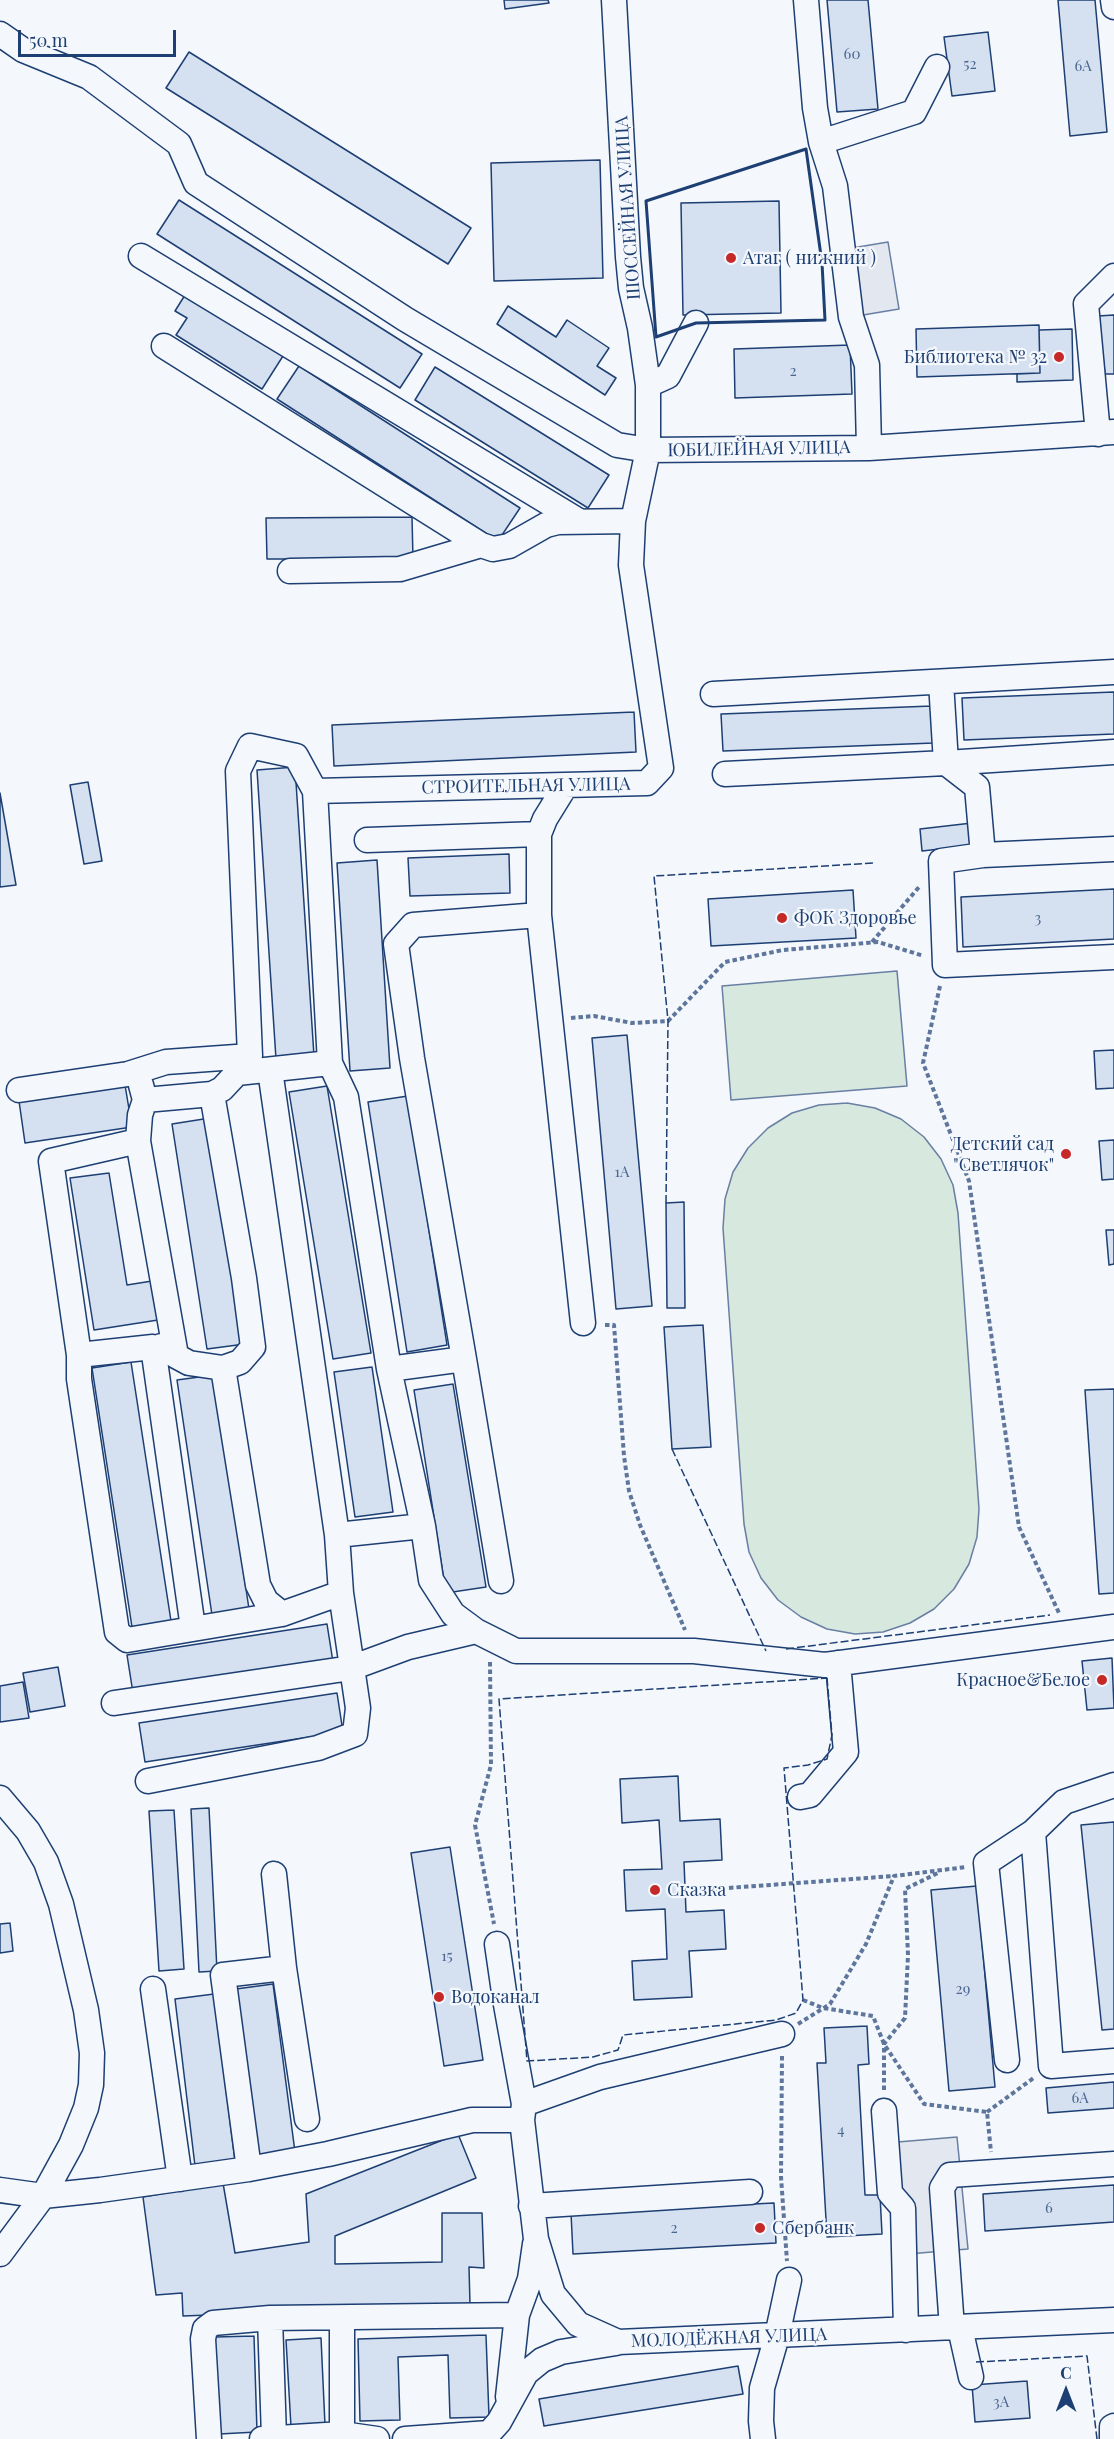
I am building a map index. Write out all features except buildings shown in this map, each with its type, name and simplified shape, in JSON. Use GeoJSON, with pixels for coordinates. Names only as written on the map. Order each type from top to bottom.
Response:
{"type":"FeatureCollection","features":[{"type":"Feature","properties":{"kind":"street","name":"ШОССЕЙНАЯ УЛИЦА"},"geometry":{"type":"LineString","coordinates":[[614,0],[629,267],[648,385],[648,450]]}},
{"type":"Feature","properties":{"kind":"street"},"geometry":{"type":"LineString","coordinates":[[806,0],[815,108],[835,186],[851,317],[867,365],[869,448]]}},
{"type":"Feature","properties":{"kind":"street"},"geometry":{"type":"LineString","coordinates":[[1113,0],[1114,6]]}},
{"type":"Feature","properties":{"kind":"street"},"geometry":{"type":"LineString","coordinates":[[0,34],[23,50],[89,77],[179,144],[196,183],[405,319],[617,445],[648,450]]}},
{"type":"Feature","properties":{"kind":"street"},"geometry":{"type":"LineString","coordinates":[[822,142],[914,112],[937,67]]}},
{"type":"Feature","properties":{"kind":"street"},"geometry":{"type":"LineString","coordinates":[[141,256],[579,521]]}},
{"type":"Feature","properties":{"kind":"street"},"geometry":{"type":"LineString","coordinates":[[1086,304],[1114,276]]}},
{"type":"Feature","properties":{"kind":"street"},"geometry":{"type":"LineString","coordinates":[[1086,304],[1114,302]]}},
{"type":"Feature","properties":{"kind":"street"},"geometry":{"type":"LineString","coordinates":[[1086,304],[1106,433]]}},
{"type":"Feature","properties":{"kind":"street"},"geometry":{"type":"LineString","coordinates":[[648,385],[668,376],[696,323]]}},
{"type":"Feature","properties":{"kind":"street"},"geometry":{"type":"LineString","coordinates":[[164,346],[481,545],[494,549],[509,546],[546,525],[558,522],[633,521]]}},
{"type":"Feature","properties":{"kind":"street","name":"ЮБИЛЕЙНАЯ УЛИЦА"},"geometry":{"type":"LineString","coordinates":[[633,521],[648,450],[869,448],[1106,433]]}},
{"type":"Feature","properties":{"kind":"street","name":"СТРОИТЕЛЬНАЯ УЛИЦА"},"geometry":{"type":"LineString","coordinates":[[315,791],[647,783],[661,768],[631,565],[633,521]]}},
{"type":"Feature","properties":{"kind":"street"},"geometry":{"type":"LineString","coordinates":[[290,571],[400,569],[481,545]]}},
{"type":"Feature","properties":{"kind":"street"},"geometry":{"type":"LineString","coordinates":[[713,694],[1114,672]]}},
{"type":"Feature","properties":{"kind":"street"},"geometry":{"type":"LineString","coordinates":[[941,682],[946,763],[977,788],[983,855]]}},
{"type":"Feature","properties":{"kind":"street"},"geometry":{"type":"LineString","coordinates":[[148,1781],[318,1748],[355,1734],[358,1708],[341,1593],[337,1535],[252,1066],[238,771],[250,746],[296,756],[315,791],[330,1063],[346,1096],[389,1369],[423,1526],[431,1580],[453,1614],[483,1636],[516,1651],[694,1651],[825,1665],[1114,1626]]}},
{"type":"Feature","properties":{"kind":"street"},"geometry":{"type":"LineString","coordinates":[[725,774],[1114,752]]}},
{"type":"Feature","properties":{"kind":"street"},"geometry":{"type":"LineString","coordinates":[[566,785],[545,819],[539,834],[539,915],[583,1323]]}},
{"type":"Feature","properties":{"kind":"street"},"geometry":{"type":"LineString","coordinates":[[367,840],[539,834]]}},
{"type":"Feature","properties":{"kind":"street"},"geometry":{"type":"LineString","coordinates":[[1114,849],[983,855],[941,861],[945,965],[1114,957]]}},
{"type":"Feature","properties":{"kind":"street"},"geometry":{"type":"LineString","coordinates":[[501,1581],[412,1058],[396,944],[413,925],[539,915]]}},
{"type":"Feature","properties":{"kind":"street"},"geometry":{"type":"LineString","coordinates":[[19,1089],[128,1074],[166,1062],[252,1066],[330,1063]]}},
{"type":"Feature","properties":{"kind":"street"},"geometry":{"type":"LineString","coordinates":[[145,1100],[212,1094],[252,1066]]}},
{"type":"Feature","properties":{"kind":"street"},"geometry":{"type":"LineString","coordinates":[[138,1071],[145,1100],[140,1114],[138,1141],[163,1346],[193,1628]]}},
{"type":"Feature","properties":{"kind":"street"},"geometry":{"type":"LineString","coordinates":[[79,1355],[163,1346],[189,1363],[223,1368],[240,1362],[253,1347],[244,1278],[212,1094]]}},
{"type":"Feature","properties":{"kind":"street"},"geometry":{"type":"LineString","coordinates":[[138,1141],[51,1161],[79,1355],[79,1379],[117,1632],[127,1640],[282,1614],[341,1593]]}},
{"type":"Feature","properties":{"kind":"street"},"geometry":{"type":"LineString","coordinates":[[389,1369],[464,1359]]}},
{"type":"Feature","properties":{"kind":"street"},"geometry":{"type":"LineString","coordinates":[[223,1368],[258,1585],[266,1601],[282,1614]]}},
{"type":"Feature","properties":{"kind":"street"},"geometry":{"type":"LineString","coordinates":[[337,1535],[423,1526]]}},
{"type":"Feature","properties":{"kind":"street"},"geometry":{"type":"LineString","coordinates":[[114,1703],[351,1668],[408,1647],[483,1636]]}},
{"type":"Feature","properties":{"kind":"street"},"geometry":{"type":"LineString","coordinates":[[800,1797],[810,1795],[846,1752],[838,1663]]}},
{"type":"Feature","properties":{"kind":"street"},"geometry":{"type":"LineString","coordinates":[[1007,2060],[986,1863],[1033,1832],[1064,1802],[1114,1785]]}},
{"type":"Feature","properties":{"kind":"street"},"geometry":{"type":"LineString","coordinates":[[0,1798],[28,1831],[46,1862],[66,1925],[86,2010],[92,2053],[91,2085],[86,2108],[70,2145],[44,2196],[0,2254]]}},
{"type":"Feature","properties":{"kind":"street"},"geometry":{"type":"LineString","coordinates":[[1033,1832],[1051,2066],[1114,2061]]}},
{"type":"Feature","properties":{"kind":"street"},"geometry":{"type":"LineString","coordinates":[[274,1874],[284,1968],[308,2119]]}},
{"type":"Feature","properties":{"kind":"street","name":"МОЛОДЁЖНАЯ УЛИЦА"},"geometry":{"type":"LineString","coordinates":[[497,1944],[523,2112],[536,2239],[553,2294],[578,2324],[618,2342],[1114,2320]]}},
{"type":"Feature","properties":{"kind":"street"},"geometry":{"type":"LineString","coordinates":[[249,2169],[223,1976],[284,1968]]}},
{"type":"Feature","properties":{"kind":"street"},"geometry":{"type":"LineString","coordinates":[[153,1989],[180,2179]]}},
{"type":"Feature","properties":{"kind":"street"},"geometry":{"type":"LineString","coordinates":[[0,2190],[44,2196],[249,2169],[328,2154],[472,2120],[523,2112],[600,2077],[782,2034]]}},
{"type":"Feature","properties":{"kind":"street"},"geometry":{"type":"LineString","coordinates":[[884,2112],[890,2193],[903,2208],[906,2330]]}},
{"type":"Feature","properties":{"kind":"street"},"geometry":{"type":"LineString","coordinates":[[971,2377],[956,2328],[942,2188],[950,2175],[1114,2164]]}},
{"type":"Feature","properties":{"kind":"street"},"geometry":{"type":"LineString","coordinates":[[531,2206],[750,2192]]}},
{"type":"Feature","properties":{"kind":"street"},"geometry":{"type":"LineString","coordinates":[[507,2405],[517,2315],[530,2279],[536,2239]]}},
{"type":"Feature","properties":{"kind":"street"},"geometry":{"type":"LineString","coordinates":[[763,2439],[762,2388],[777,2336],[789,2280]]}},
{"type":"Feature","properties":{"kind":"street"},"geometry":{"type":"LineString","coordinates":[[209,2439],[203,2339],[205,2329],[213,2323],[270,2318],[517,2315]]}},
{"type":"Feature","properties":{"kind":"street"},"geometry":{"type":"LineString","coordinates":[[270,2318],[268,2438],[342,2434],[377,2439]]}},
{"type":"Feature","properties":{"kind":"street"},"geometry":{"type":"LineString","coordinates":[[342,2318],[342,2434]]}},
{"type":"Feature","properties":{"kind":"street"},"geometry":{"type":"LineString","coordinates":[[405,2439],[489,2433],[500,2422],[526,2373],[542,2360],[561,2352],[618,2342]]}},
{"type":"Feature","properties":{"kind":"street"},"geometry":{"type":"LineString","coordinates":[[1112,2439],[1112,2427],[1114,2426]]}},
{"type":"Feature","properties":{"kind":"path"},"geometry":{"type":"LineString","coordinates":[[872,942],[941,861]]}},
{"type":"Feature","properties":{"kind":"path"},"geometry":{"type":"LineString","coordinates":[[550,1019],[594,1016],[632,1023],[668,1022],[725,962],[783,950],[878,942],[922,955],[945,965],[923,1063],[969,1182],[1019,1527],[1068,1632]]}},
{"type":"Feature","properties":{"kind":"path"},"geometry":{"type":"LineString","coordinates":[[583,1323],[614,1325],[624,1456],[629,1491],[640,1526],[694,1651]]}},
{"type":"Feature","properties":{"kind":"path"},"geometry":{"type":"LineString","coordinates":[[483,1636],[491,1765],[475,1825],[497,1944]]}},
{"type":"Feature","properties":{"kind":"path"},"geometry":{"type":"LineString","coordinates":[[714,1889],[894,1876],[986,1863]]}},
{"type":"Feature","properties":{"kind":"path"},"geometry":{"type":"LineString","coordinates":[[884,2112],[884,2044],[904,2018],[908,1955],[905,1889],[942,1871]]}},
{"type":"Feature","properties":{"kind":"path"},"geometry":{"type":"LineString","coordinates":[[789,2280],[781,2177],[782,2034],[830,2004],[866,1944],[894,1876]]}},
{"type":"Feature","properties":{"kind":"path"},"geometry":{"type":"LineString","coordinates":[[803,2001],[824,2008],[873,2016],[884,2044],[924,2104],[987,2112],[1051,2066]]}},
{"type":"Feature","properties":{"kind":"path"},"geometry":{"type":"LineString","coordinates":[[987,2112],[993,2171]]}},
{"type":"Feature","properties":{"kind":"shaded area"},"geometry":{"type":"Polygon","coordinates":[[[888,242],[899,309],[851,317],[840,250],[888,242]]]}},
{"type":"Feature","properties":{"kind":"shaded area"},"geometry":{"type":"Polygon","coordinates":[[[897,971],[907,1086],[731,1100],[722,986],[897,971]]]}},
{"type":"Feature","properties":{"kind":"shaded area"},"geometry":{"type":"Polygon","coordinates":[[[847,1103],[875,1108],[901,1119],[924,1137],[941,1159],[953,1185],[958,1213],[979,1509],[977,1537],[969,1564],[954,1589],[934,1609],[910,1623],[883,1632],[855,1634],[827,1629],[801,1617],[778,1600],[761,1578],[749,1552],[744,1524],[723,1228],[725,1199],[733,1172],[748,1148],[768,1128],[792,1113],[819,1105],[847,1103]]]}},
{"type":"Feature","properties":{"kind":"shaded area"},"geometry":{"type":"Polygon","coordinates":[[[957,2137],[968,2249],[896,2255],[886,2143],[957,2137]]]}},
{"type":"Feature","properties":{"kind":"fence"},"geometry":{"type":"LineString","coordinates":[[666,1203],[668,1021],[654,876],[874,863]]}},
{"type":"Feature","properties":{"kind":"fence"},"geometry":{"type":"LineString","coordinates":[[672,1449],[766,1651]]}},
{"type":"Feature","properties":{"kind":"fence"},"geometry":{"type":"LineString","coordinates":[[786,1649],[1050,1615]]}},
{"type":"Feature","properties":{"kind":"fence"},"geometry":{"type":"LineString","coordinates":[[827,1678],[832,1735],[827,1759],[808,1765],[784,1768],[803,2000],[796,2013],[776,2020],[623,2035],[618,2050],[593,2057],[527,2061],[499,1699],[827,1678]]}},
{"type":"Feature","properties":{"kind":"fence"},"geometry":{"type":"LineString","coordinates":[[976,2362],[1087,2356],[1097,2439]]}},
{"type":"Feature","properties":{"kind":"wall"},"geometry":{"type":"LineString","coordinates":[[806,149],[822,263],[825,320],[696,323],[656,337],[646,201],[806,149]]}},
{"type":"Feature","properties":{"kind":"place","name":"Атаг ( нижний )"},"geometry":{"type":"Point","coordinates":[731,258]}},
{"type":"Feature","properties":{"kind":"place","name":"Библиотека № 32"},"geometry":{"type":"Point","coordinates":[1059,357]}},
{"type":"Feature","properties":{"kind":"place","name":"ФОК Здоровье"},"geometry":{"type":"Point","coordinates":[782,918]}},
{"type":"Feature","properties":{"kind":"place","name":"Детский сад \"Светлячок\""},"geometry":{"type":"Point","coordinates":[1066,1154]}},
{"type":"Feature","properties":{"kind":"place","name":"Красное&Белое"},"geometry":{"type":"Point","coordinates":[1102,1680]}},
{"type":"Feature","properties":{"kind":"place","name":"Сказка"},"geometry":{"type":"Point","coordinates":[655,1890]}},
{"type":"Feature","properties":{"kind":"place","name":"Водоканал"},"geometry":{"type":"Point","coordinates":[439,1997]}},
{"type":"Feature","properties":{"kind":"place","name":"Сбербанк"},"geometry":{"type":"Point","coordinates":[760,2228]}}]}
